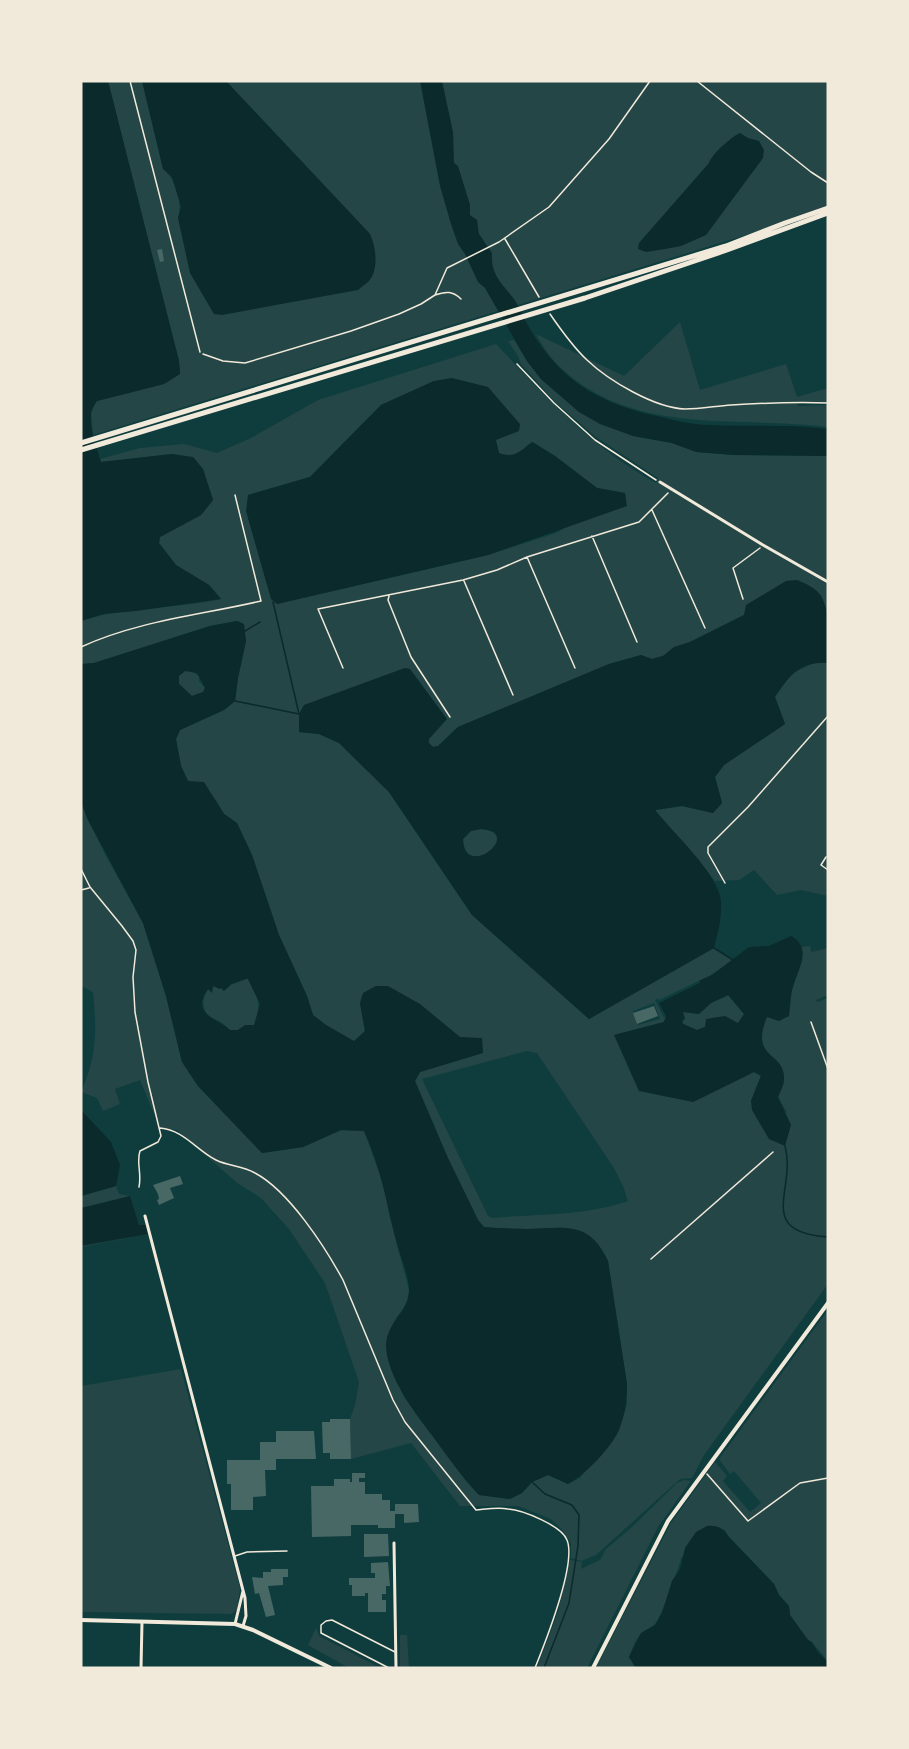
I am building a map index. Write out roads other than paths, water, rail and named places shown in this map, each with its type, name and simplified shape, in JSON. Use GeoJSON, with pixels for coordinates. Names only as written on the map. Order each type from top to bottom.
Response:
{"type":"FeatureCollection","features":[{"type":"Feature","properties":{"kind":"highway"},"geometry":{"type":"LineString","coordinates":[[81,450],[134,430],[726,246],[815,213],[827,212]]}},
{"type":"Feature","properties":{"kind":"highway"},"geometry":{"type":"LineString","coordinates":[[81,443],[134,430],[561,305],[727,250],[827,212]]}},
{"type":"Feature","properties":{"kind":"street"},"geometry":{"type":"LineString","coordinates":[[660,482],[828,582]]}},
{"type":"Feature","properties":{"kind":"street"},"geometry":{"type":"LineString","coordinates":[[146,1216],[243,1589],[246,1608],[243,1626]]}},
{"type":"Feature","properties":{"kind":"street"},"geometry":{"type":"LineString","coordinates":[[593,1668],[656,1540],[668,1521],[828,1304]]}},
{"type":"Feature","properties":{"kind":"street"},"geometry":{"type":"LineString","coordinates":[[394,1543],[396,1668]]}},
{"type":"Feature","properties":{"kind":"street"},"geometry":{"type":"LineString","coordinates":[[235,1624],[243,1589]]}},
{"type":"Feature","properties":{"kind":"street"},"geometry":{"type":"LineString","coordinates":[[81,1620],[235,1624],[328,1667]]}},
{"type":"Feature","properties":{"kind":"street"},"geometry":{"type":"LineString","coordinates":[[141,1668],[142,1622]]}},
{"type":"Feature","properties":{"kind":"lane"},"geometry":{"type":"LineString","coordinates":[[130,81],[200,352]]}},
{"type":"Feature","properties":{"kind":"lane"},"geometry":{"type":"LineString","coordinates":[[697,81],[828,183]]}},
{"type":"Feature","properties":{"kind":"lane"},"geometry":{"type":"LineString","coordinates":[[811,1022],[828,1069]]}},
{"type":"Feature","properties":{"kind":"lane"},"geometry":{"type":"LineString","coordinates":[[234,1556],[247,1552],[286,1551]]}},
{"type":"Feature","properties":{"kind":"lane"},"geometry":{"type":"LineString","coordinates":[[389,1668],[321,1633],[321,1625],[332,1620],[396,1652]]}},
{"type":"Feature","properties":{"kind":"waterway"},"geometry":{"type":"LineString","coordinates":[[235,701],[299,714],[273,602]]}},
{"type":"Feature","properties":{"kind":"waterway"},"geometry":{"type":"LineString","coordinates":[[245,631],[260,622]]}},
{"type":"Feature","properties":{"kind":"waterway"},"geometry":{"type":"LineString","coordinates":[[714,948],[733,960]]}},
{"type":"Feature","properties":{"kind":"waterway"},"geometry":{"type":"LineString","coordinates":[[785,1146],[787,1162],[783,1206],[785,1217],[792,1227],[805,1233],[828,1237]]}},
{"type":"Feature","properties":{"kind":"waterway"},"geometry":{"type":"LineString","coordinates":[[532,1482],[545,1494],[572,1505],[579,1515],[578,1546],[569,1603],[544,1668]]}}]}
